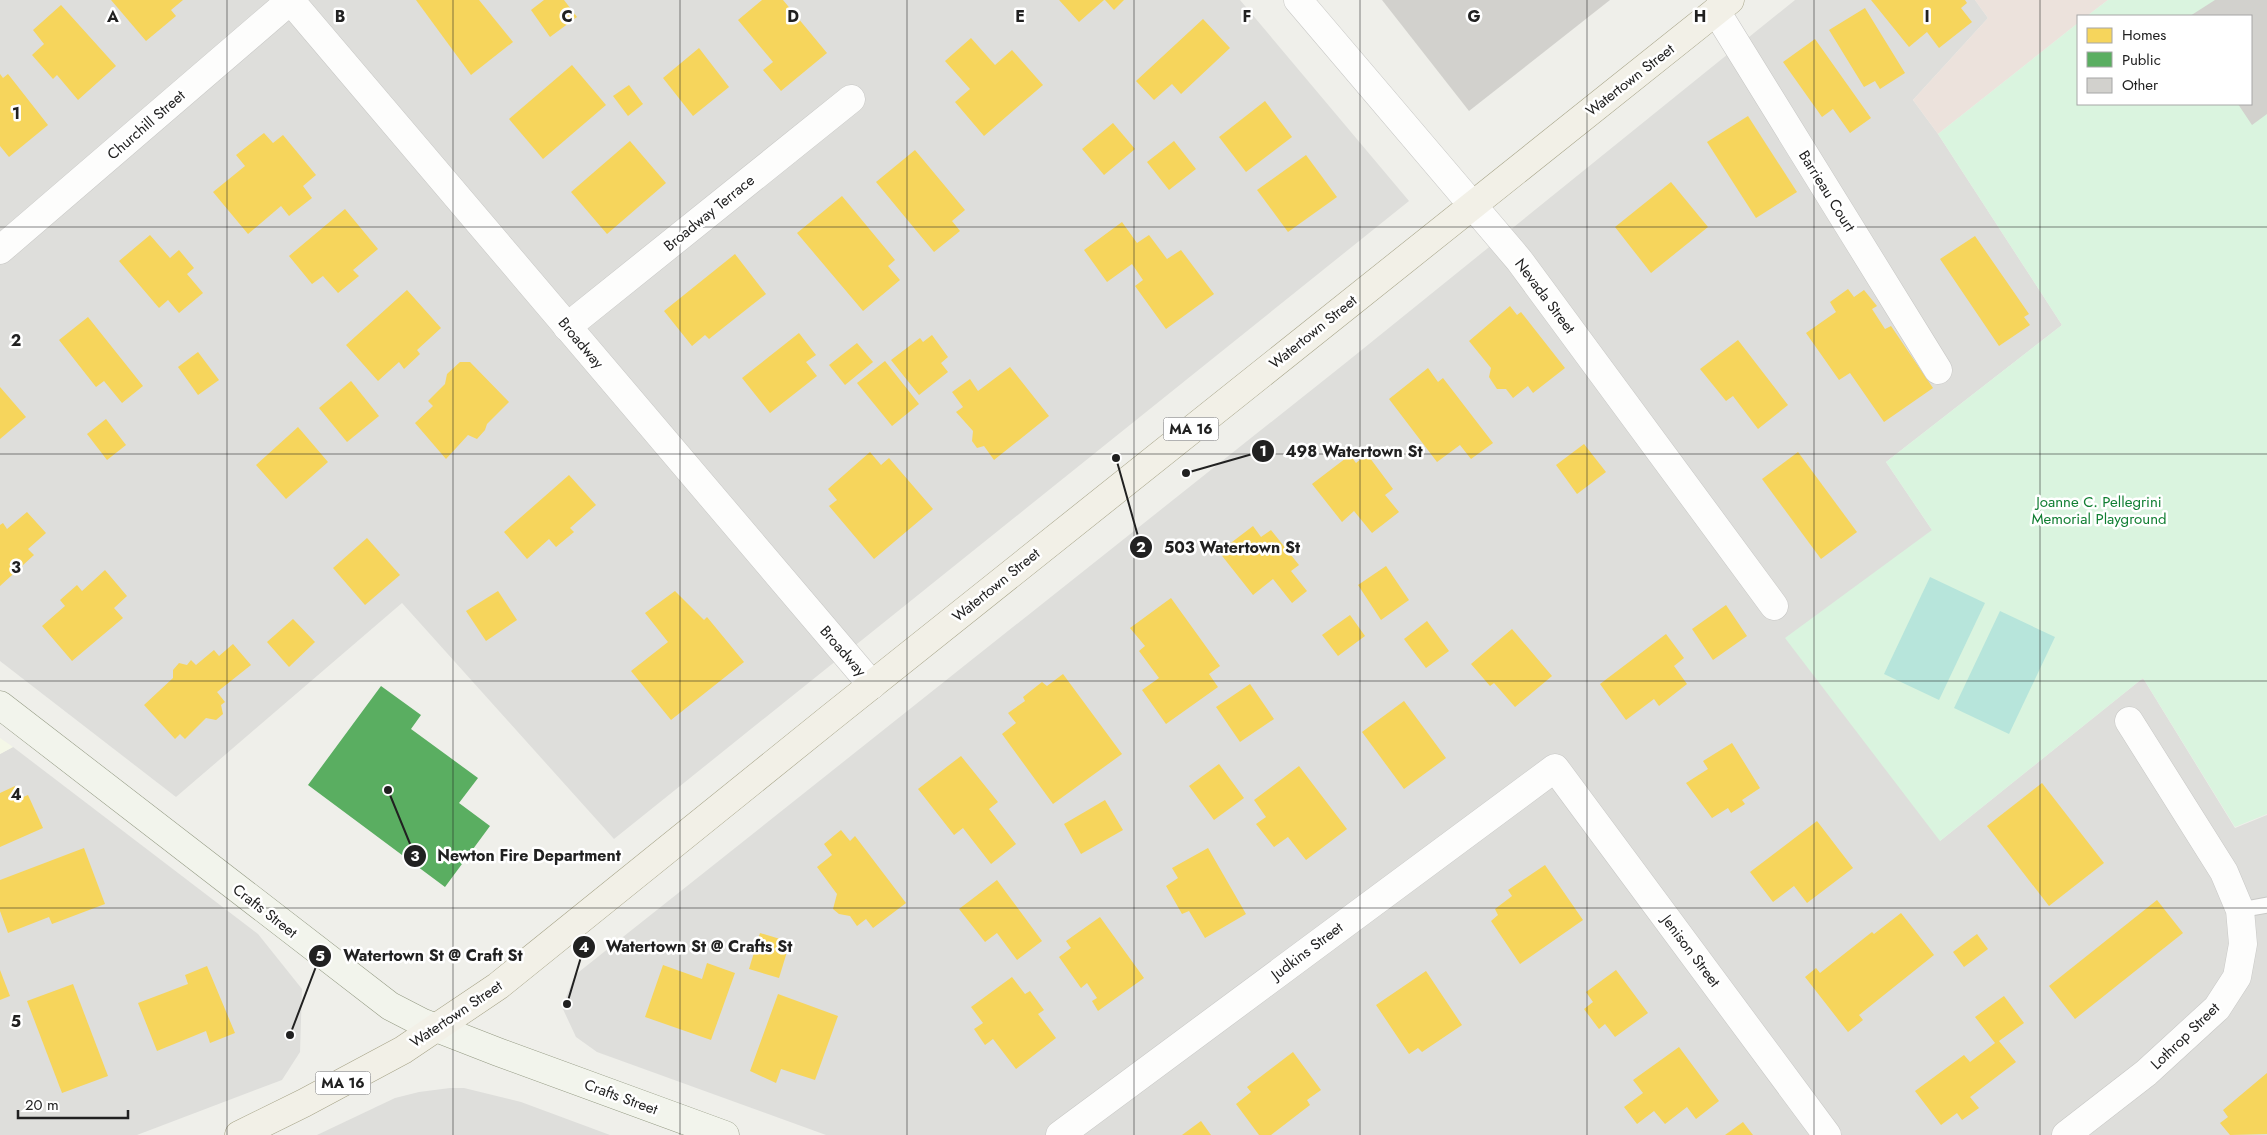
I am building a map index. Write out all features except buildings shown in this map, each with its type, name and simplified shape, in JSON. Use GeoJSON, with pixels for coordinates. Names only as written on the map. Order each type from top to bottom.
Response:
{"type":"FeatureCollection","features":[{"type":"Feature","properties":{"kind":"main road","name":"Watertown Street"},"geometry":{"type":"LineString","coordinates":[[239,1135],[374,1066],[437,1028],[498,986],[1723,6]]}},
{"type":"Feature","properties":{"kind":"main road","name":"Crafts Street"},"geometry":{"type":"LineString","coordinates":[[0,705],[375,996],[406,1015],[725,1135]]}},
{"type":"Feature","properties":{"kind":"street","name":"Churchill Street"},"geometry":{"type":"LineString","coordinates":[[0,250],[291,0]]}},
{"type":"Feature","properties":{"kind":"street","name":"Broadway"},"geometry":{"type":"LineString","coordinates":[[291,0],[872,685]]}},
{"type":"Feature","properties":{"kind":"street","name":"Nevada Street"},"geometry":{"type":"LineString","coordinates":[[1298,0],[1519,260],[1774,606]]}},
{"type":"Feature","properties":{"kind":"street","name":"Barrieau Court"},"geometry":{"type":"LineString","coordinates":[[1723,6],[1938,370]]}},
{"type":"Feature","properties":{"kind":"street","name":"Broadway Terrace"},"geometry":{"type":"LineString","coordinates":[[567,327],[850,99]]}},
{"type":"Feature","properties":{"kind":"street","name":"Lothrop Street"},"geometry":{"type":"LineString","coordinates":[[2066,1135],[2146,1073],[2216,1008],[2237,978],[2243,944],[2240,910],[2224,872],[2129,721]]}},
{"type":"Feature","properties":{"kind":"street","name":"Judkins Street"},"geometry":{"type":"LineString","coordinates":[[1060,1135],[1555,768]]}},
{"type":"Feature","properties":{"kind":"street","name":"Jenison Street"},"geometry":{"type":"LineString","coordinates":[[1555,768],[1827,1135]]}},
{"type":"Feature","properties":{"kind":"lane"},"geometry":{"type":"LineString","coordinates":[[2240,910],[2267,905]]}},
{"type":"Feature","properties":{"kind":"shaded area"},"geometry":{"type":"Polygon","coordinates":[[[0,0],[1240,0],[1409,201],[614,839],[402,603],[176,797],[0,661],[0,0]]]}},
{"type":"Feature","properties":{"kind":"shaded area"},"geometry":{"type":"Polygon","coordinates":[[[1795,0],[1975,0],[1988,18],[1913,100],[1938,134],[2062,325],[1886,462],[1932,530],[1940,841],[2143,678],[2235,828],[2267,815],[2267,1135],[826,1135],[597,1052],[576,1037],[562,1007],[575,975],[1348,361],[1795,0]]]}},
{"type":"Feature","properties":{"kind":"shaded area"},"geometry":{"type":"Polygon","coordinates":[[[1975,0],[2108,0],[2088,15],[2077,15],[2077,24],[1938,134],[1913,100],[1988,18],[1975,0]]]}},
{"type":"Feature","properties":{"kind":"shaded area"},"geometry":{"type":"Polygon","coordinates":[[[1930,577],[1985,603],[1939,700],[1884,674],[1930,577]]]}},
{"type":"Feature","properties":{"kind":"shaded area"},"geometry":{"type":"Polygon","coordinates":[[[2000,611],[2055,637],[2009,734],[1954,708],[2000,611]]]}},
{"type":"Feature","properties":{"kind":"shaded area"},"geometry":{"type":"Polygon","coordinates":[[[0,738],[13,747],[0,754],[0,738]]]}},
{"type":"Feature","properties":{"kind":"shaded area"},"geometry":{"type":"Polygon","coordinates":[[[13,747],[258,934],[302,989],[300,1052],[282,1080],[137,1135],[0,1135],[0,754],[13,747]]]}},
{"type":"Feature","properties":{"kind":"shaded area"},"geometry":{"type":"Polygon","coordinates":[[[464,1088],[521,1102],[610,1135],[317,1135],[395,1098],[419,1092],[464,1088]]]}},
{"type":"Feature","properties":{"kind":"green space","name":"Joanne C. Pellegrini Memorial Playground"},"geometry":{"type":"Polygon","coordinates":[[[2108,0],[2267,0],[2267,814],[2235,827],[2143,678],[1940,841],[1785,638],[1932,530],[1886,462],[2062,325],[1938,134],[2077,24],[2077,105],[2252,105],[2252,15],[2088,15],[2108,0]]]}},
{"type":"Feature","properties":{"kind":"place","name":"503 Watertown St"},"geometry":{"type":"Point","coordinates":[1116,458]}},
{"type":"Feature","properties":{"kind":"place","name":"498 Watertown St"},"geometry":{"type":"Point","coordinates":[1186,473]}},
{"type":"Feature","properties":{"kind":"place","name":"Newton Fire Department"},"geometry":{"type":"Point","coordinates":[388,790]}},
{"type":"Feature","properties":{"kind":"place","name":"Watertown St @ Crafts St"},"geometry":{"type":"Point","coordinates":[567,1004]}},
{"type":"Feature","properties":{"kind":"place","name":"Watertown St @ Craft St"},"geometry":{"type":"Point","coordinates":[290,1035]}}]}
